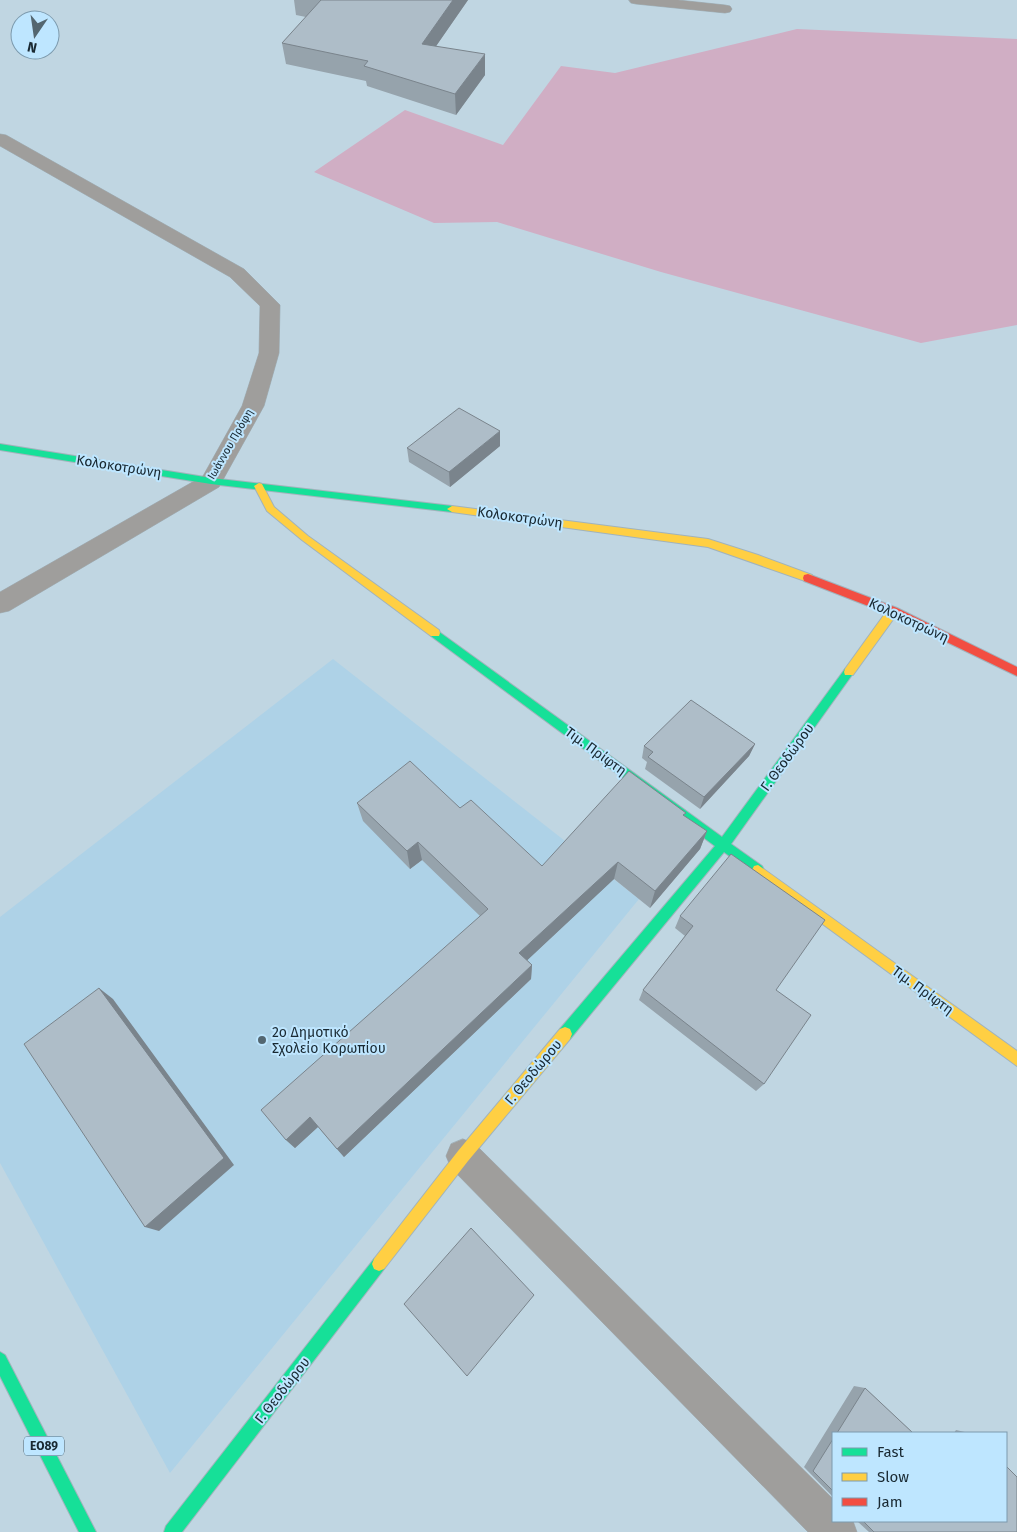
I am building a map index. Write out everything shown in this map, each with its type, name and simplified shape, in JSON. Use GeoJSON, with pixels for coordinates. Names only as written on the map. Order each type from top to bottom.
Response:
{"type":"FeatureCollection","features":[{"type":"Feature","properties":{"kind":"street"},"geometry":{"type":"LineString","coordinates":[[636,0],[724,9]]}},
{"type":"Feature","properties":{"kind":"street","name":"Ιωάννου Πρόφη"},"geometry":{"type":"LineString","coordinates":[[0,139],[237,273],[270,305],[269,353],[253,406],[211,481],[0,604]]}},
{"type":"Feature","properties":{"kind":"street","name":"Κολοκοτρώνη"},"geometry":{"type":"LineString","coordinates":[[0,447],[211,481],[476,511],[708,543],[755,558],[893,611],[1017,672]]}},
{"type":"Feature","properties":{"kind":"street","name":"Τιμ. Πρίφτη"},"geometry":{"type":"LineString","coordinates":[[259,486],[270,509],[305,538],[1017,1059]]}},
{"type":"Feature","properties":{"kind":"street","name":"Γ. Θεοδώρου"},"geometry":{"type":"LineString","coordinates":[[172,1532],[463,1156],[724,844],[893,611]]}},
{"type":"Feature","properties":{"kind":"street"},"geometry":{"type":"LineString","coordinates":[[463,1156],[837,1532]]}},
{"type":"Feature","properties":{"kind":"street","name":"ΕΟ89"},"geometry":{"type":"LineString","coordinates":[[0,1360],[88,1532]]}},
{"type":"Feature","properties":{"kind":"shaded area"},"geometry":{"type":"Polygon","coordinates":[[[797,29],[1017,39],[1017,325],[921,343],[661,272],[497,222],[434,223],[314,172],[405,110],[503,145],[561,66],[615,73],[797,29]]]}},
{"type":"Feature","properties":{"kind":"shaded area","name":"2ο Δημοτικό Σχολείο Κορωπίου"},"geometry":{"type":"Polygon","coordinates":[[[333,659],[639,899],[170,1473],[0,1163],[0,917],[333,659]]]}},
{"type":"Feature","properties":{"kind":"building"},"geometry":{"type":"Polygon","coordinates":[[[321,0],[453,0],[422,44],[485,54],[455,94],[364,66],[368,61],[282,43],[321,0]]]}},
{"type":"Feature","properties":{"kind":"building"},"geometry":{"type":"Polygon","coordinates":[[[459,408],[500,431],[449,472],[407,448],[459,408]]]}},
{"type":"Feature","properties":{"kind":"building"},"geometry":{"type":"Polygon","coordinates":[[[691,700],[755,744],[704,797],[648,757],[653,752],[644,746],[691,700]]]}},
{"type":"Feature","properties":{"kind":"building"},"geometry":{"type":"Polygon","coordinates":[[[410,761],[460,808],[471,800],[542,866],[629,771],[686,813],[683,815],[707,831],[655,891],[618,862],[519,953],[532,965],[337,1149],[310,1117],[286,1140],[261,1110],[488,909],[418,842],[407,851],[357,803],[410,761]]]}},
{"type":"Feature","properties":{"kind":"building"},"geometry":{"type":"Polygon","coordinates":[[[731,854],[825,920],[776,990],[811,1015],[764,1084],[643,990],[693,926],[680,916],[731,854]]]}},
{"type":"Feature","properties":{"kind":"building"},"geometry":{"type":"Polygon","coordinates":[[[99,988],[224,1158],[145,1227],[24,1044],[99,988]]]}},
{"type":"Feature","properties":{"kind":"building"},"geometry":{"type":"Polygon","coordinates":[[[471,1228],[534,1295],[467,1376],[404,1304],[471,1228]]]}},
{"type":"Feature","properties":{"kind":"building"},"geometry":{"type":"Polygon","coordinates":[[[865,1388],[912,1432],[838,1432],[865,1388]]]}},
{"type":"Feature","properties":{"kind":"building"},"geometry":{"type":"Polygon","coordinates":[[[832,1441],[832,1490],[813,1471],[832,1441]]]}},
{"type":"Feature","properties":{"kind":"building"},"geometry":{"type":"Polygon","coordinates":[[[1007,1467],[1017,1477],[1017,1532],[874,1532],[864,1522],[1007,1522],[1007,1467]]]}},
{"type":"Feature","properties":{"kind":"traffic: fast"},"geometry":{"type":"LineString","coordinates":[[0,447],[211,481],[452,509]]}},
{"type":"Feature","properties":{"kind":"traffic: fast"},"geometry":{"type":"LineString","coordinates":[[435,633],[758,870]]}},
{"type":"Feature","properties":{"kind":"traffic: fast"},"geometry":{"type":"LineString","coordinates":[[565,1034],[724,844],[849,672]]}},
{"type":"Feature","properties":{"kind":"traffic: fast"},"geometry":{"type":"LineString","coordinates":[[172,1532],[379,1264]]}},
{"type":"Feature","properties":{"kind":"traffic: fast"},"geometry":{"type":"LineString","coordinates":[[0,1360],[88,1532]]}},
{"type":"Feature","properties":{"kind":"traffic: slow"},"geometry":{"type":"LineString","coordinates":[[259,486],[270,509],[305,538],[435,633]]}},
{"type":"Feature","properties":{"kind":"traffic: slow"},"geometry":{"type":"LineString","coordinates":[[452,509],[708,543],[808,578]]}},
{"type":"Feature","properties":{"kind":"traffic: slow"},"geometry":{"type":"LineString","coordinates":[[849,672],[893,611]]}},
{"type":"Feature","properties":{"kind":"traffic: slow"},"geometry":{"type":"LineString","coordinates":[[758,870],[1017,1059]]}},
{"type":"Feature","properties":{"kind":"traffic: slow"},"geometry":{"type":"LineString","coordinates":[[379,1264],[463,1156],[565,1034]]}},
{"type":"Feature","properties":{"kind":"traffic: jam"},"geometry":{"type":"LineString","coordinates":[[808,578],[893,611],[1017,672]]}},
{"type":"Feature","properties":{"kind":"place","name":"2ο Δημοτικό Σχολείο Κορωπίου"},"geometry":{"type":"Point","coordinates":[262,1040]}}]}
